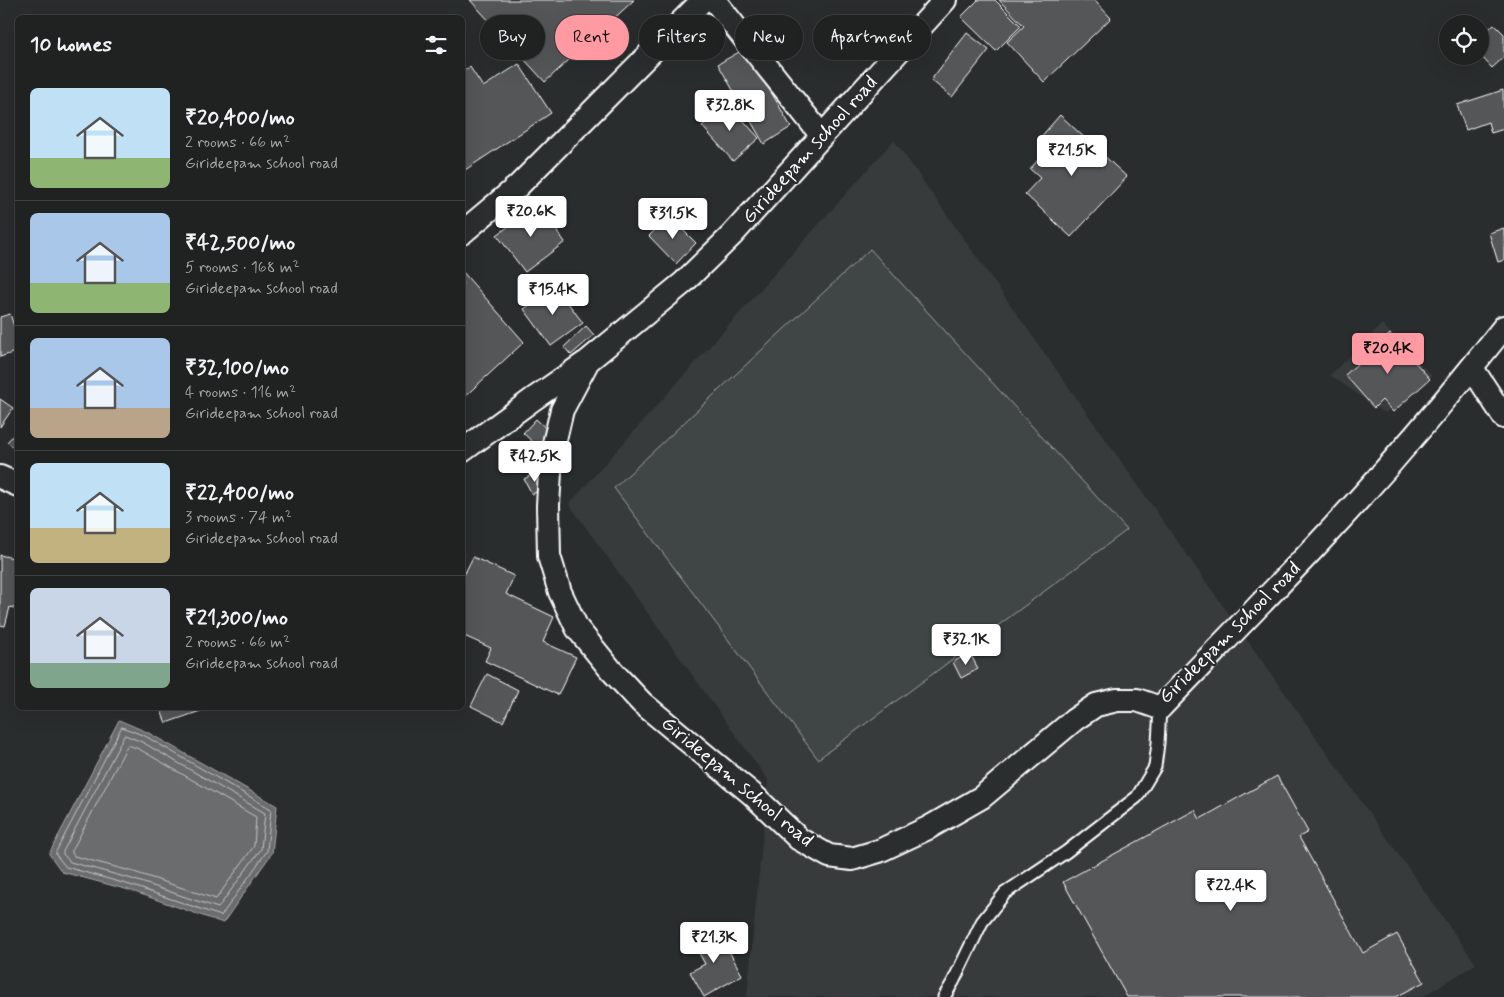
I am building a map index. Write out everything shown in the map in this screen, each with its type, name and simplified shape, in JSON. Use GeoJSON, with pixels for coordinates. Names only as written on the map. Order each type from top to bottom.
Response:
{"type":"FeatureCollection","features":[{"type":"Feature","properties":{"kind":"street"},"geometry":{"type":"LineString","coordinates":[[465,230],[518,186],[703,0]]}},
{"type":"Feature","properties":{"kind":"street"},"geometry":{"type":"LineString","coordinates":[[714,0],[822,136]]}},
{"type":"Feature","properties":{"kind":"street","name":"Girideepam school road"},"geometry":{"type":"LineString","coordinates":[[946,0],[732,236],[683,283],[588,361],[562,410],[551,456],[548,506],[550,556],[560,592],[577,628],[610,670],[642,703],[752,794],[799,839],[829,856],[852,859],[879,851],[928,828],[982,797],[1074,720],[1096,705],[1117,700],[1137,700],[1160,708],[1320,542],[1377,479],[1504,328]]}},
{"type":"Feature","properties":{"kind":"street"},"geometry":{"type":"LineString","coordinates":[[465,449],[588,361]]}},
{"type":"Feature","properties":{"kind":"street"},"geometry":{"type":"LineString","coordinates":[[1472,368],[1504,416]]}},
{"type":"Feature","properties":{"kind":"street"},"geometry":{"type":"LineString","coordinates":[[0,477],[15,484]]}},
{"type":"Feature","properties":{"kind":"lane"},"geometry":{"type":"LineString","coordinates":[[944,997],[982,922],[1005,893],[1066,852],[1137,797],[1155,767],[1160,708]]}},
{"type":"Feature","properties":{"kind":"shaded area"},"geometry":{"type":"Polygon","coordinates":[[[894,140],[1476,964],[1422,997],[747,997],[768,780],[569,504],[894,140]]]}},
{"type":"Feature","properties":{"kind":"shaded area"},"geometry":{"type":"Polygon","coordinates":[[[870,249],[1127,530],[818,759],[614,488],[870,249]]]}},
{"type":"Feature","properties":{"kind":"shaded area"},"geometry":{"type":"Polygon","coordinates":[[[1382,324],[1432,376],[1385,413],[1330,375],[1382,324]]]}},
{"type":"Feature","properties":{"kind":"water"},"geometry":{"type":"Polygon","coordinates":[[[119,720],[147,732],[277,806],[272,853],[223,923],[129,890],[62,872],[49,854],[119,720]]]}},
{"type":"Feature","properties":{"kind":"building"},"geometry":{"type":"Polygon","coordinates":[[[470,0],[634,0],[618,15],[555,15],[555,60],[569,60],[545,82],[525,60],[545,60],[545,15],[484,15],[470,0]]]}},
{"type":"Feature","properties":{"kind":"building"},"geometry":{"type":"Polygon","coordinates":[[[978,0],[995,0],[1021,26],[996,51],[961,17],[978,0]]]}},
{"type":"Feature","properties":{"kind":"building"},"geometry":{"type":"Polygon","coordinates":[[[999,0],[1094,0],[1111,18],[1044,82],[1007,42],[1024,26],[999,0]]]}},
{"type":"Feature","properties":{"kind":"building"},"geometry":{"type":"Polygon","coordinates":[[[1494,24],[1504,34],[1504,57],[1492,68],[1489,65],[1489,29],[1494,24]]]}},
{"type":"Feature","properties":{"kind":"building"},"geometry":{"type":"Polygon","coordinates":[[[967,33],[989,50],[952,97],[931,80],[967,33]]]}},
{"type":"Feature","properties":{"kind":"building"},"geometry":{"type":"Polygon","coordinates":[[[735,54],[735,60],[753,60],[791,127],[764,144],[718,64],[735,54]]]}},
{"type":"Feature","properties":{"kind":"building"},"geometry":{"type":"Polygon","coordinates":[[[519,64],[551,113],[465,170],[465,70],[470,67],[483,87],[519,64]]]}},
{"type":"Feature","properties":{"kind":"building"},"geometry":{"type":"Polygon","coordinates":[[[1503,90],[1504,129],[1491,133],[1488,122],[1466,130],[1457,105],[1503,90]]]}},
{"type":"Feature","properties":{"kind":"building"},"geometry":{"type":"Polygon","coordinates":[[[728,103],[759,138],[733,161],[702,126],[728,103]]]}},
{"type":"Feature","properties":{"kind":"building"},"geometry":{"type":"Polygon","coordinates":[[[1060,115],[1127,177],[1071,237],[1025,194],[1040,178],[1030,169],[1049,148],[1039,139],[1060,115]]]}},
{"type":"Feature","properties":{"kind":"building"},"geometry":{"type":"Polygon","coordinates":[[[537,205],[565,242],[525,272],[497,235],[537,205]]]}},
{"type":"Feature","properties":{"kind":"building"},"geometry":{"type":"Polygon","coordinates":[[[669,216],[696,243],[676,264],[649,236],[669,216]]]}},
{"type":"Feature","properties":{"kind":"building"},"geometry":{"type":"Polygon","coordinates":[[[1504,228],[1504,260],[1498,262],[1489,233],[1504,228]]]}},
{"type":"Feature","properties":{"kind":"building"},"geometry":{"type":"Polygon","coordinates":[[[465,274],[524,342],[465,396],[465,274]]]}},
{"type":"Feature","properties":{"kind":"building"},"geometry":{"type":"Polygon","coordinates":[[[556,287],[583,323],[551,346],[524,309],[556,287]]]}},
{"type":"Feature","properties":{"kind":"building"},"geometry":{"type":"Polygon","coordinates":[[[10,314],[15,329],[15,352],[0,357],[0,317],[10,314]]]}},
{"type":"Feature","properties":{"kind":"building"},"geometry":{"type":"Polygon","coordinates":[[[586,326],[594,335],[571,355],[564,347],[586,326]]]}},
{"type":"Feature","properties":{"kind":"building"},"geometry":{"type":"Polygon","coordinates":[[[1390,334],[1430,379],[1393,412],[1382,400],[1374,408],[1345,375],[1390,334]]]}},
{"type":"Feature","properties":{"kind":"building"},"geometry":{"type":"Polygon","coordinates":[[[0,399],[13,408],[0,427],[0,399]]]}},
{"type":"Feature","properties":{"kind":"building"},"geometry":{"type":"Polygon","coordinates":[[[536,419],[550,432],[537,446],[523,433],[536,419]]]}},
{"type":"Feature","properties":{"kind":"building"},"geometry":{"type":"Polygon","coordinates":[[[15,433],[15,449],[7,442],[15,433]]]}},
{"type":"Feature","properties":{"kind":"building"},"geometry":{"type":"Polygon","coordinates":[[[537,472],[545,488],[532,494],[524,479],[537,472]]]}},
{"type":"Feature","properties":{"kind":"building"},"geometry":{"type":"Polygon","coordinates":[[[0,555],[15,558],[15,608],[10,607],[5,626],[0,625],[0,555]]]}},
{"type":"Feature","properties":{"kind":"building"},"geometry":{"type":"Polygon","coordinates":[[[473,557],[514,576],[506,594],[554,617],[543,642],[576,657],[558,695],[485,661],[491,648],[465,636],[465,573],[473,557]]]}},
{"type":"Feature","properties":{"kind":"building"},"geometry":{"type":"Polygon","coordinates":[[[970,653],[978,669],[961,678],[953,662],[970,653]]]}},
{"type":"Feature","properties":{"kind":"building"},"geometry":{"type":"Polygon","coordinates":[[[487,674],[518,690],[503,722],[471,706],[487,674]]]}},
{"type":"Feature","properties":{"kind":"building"},"geometry":{"type":"Polygon","coordinates":[[[161,710],[203,710],[166,723],[161,710]]]}},
{"type":"Feature","properties":{"kind":"building"},"geometry":{"type":"Polygon","coordinates":[[[1277,776],[1308,832],[1299,837],[1363,953],[1397,934],[1424,982],[1396,997],[1127,997],[1063,882],[1195,810],[1200,819],[1277,776]]]}},
{"type":"Feature","properties":{"kind":"building"},"geometry":{"type":"Polygon","coordinates":[[[717,929],[742,975],[704,997],[690,972],[705,964],[693,942],[717,929]]]}}]}
